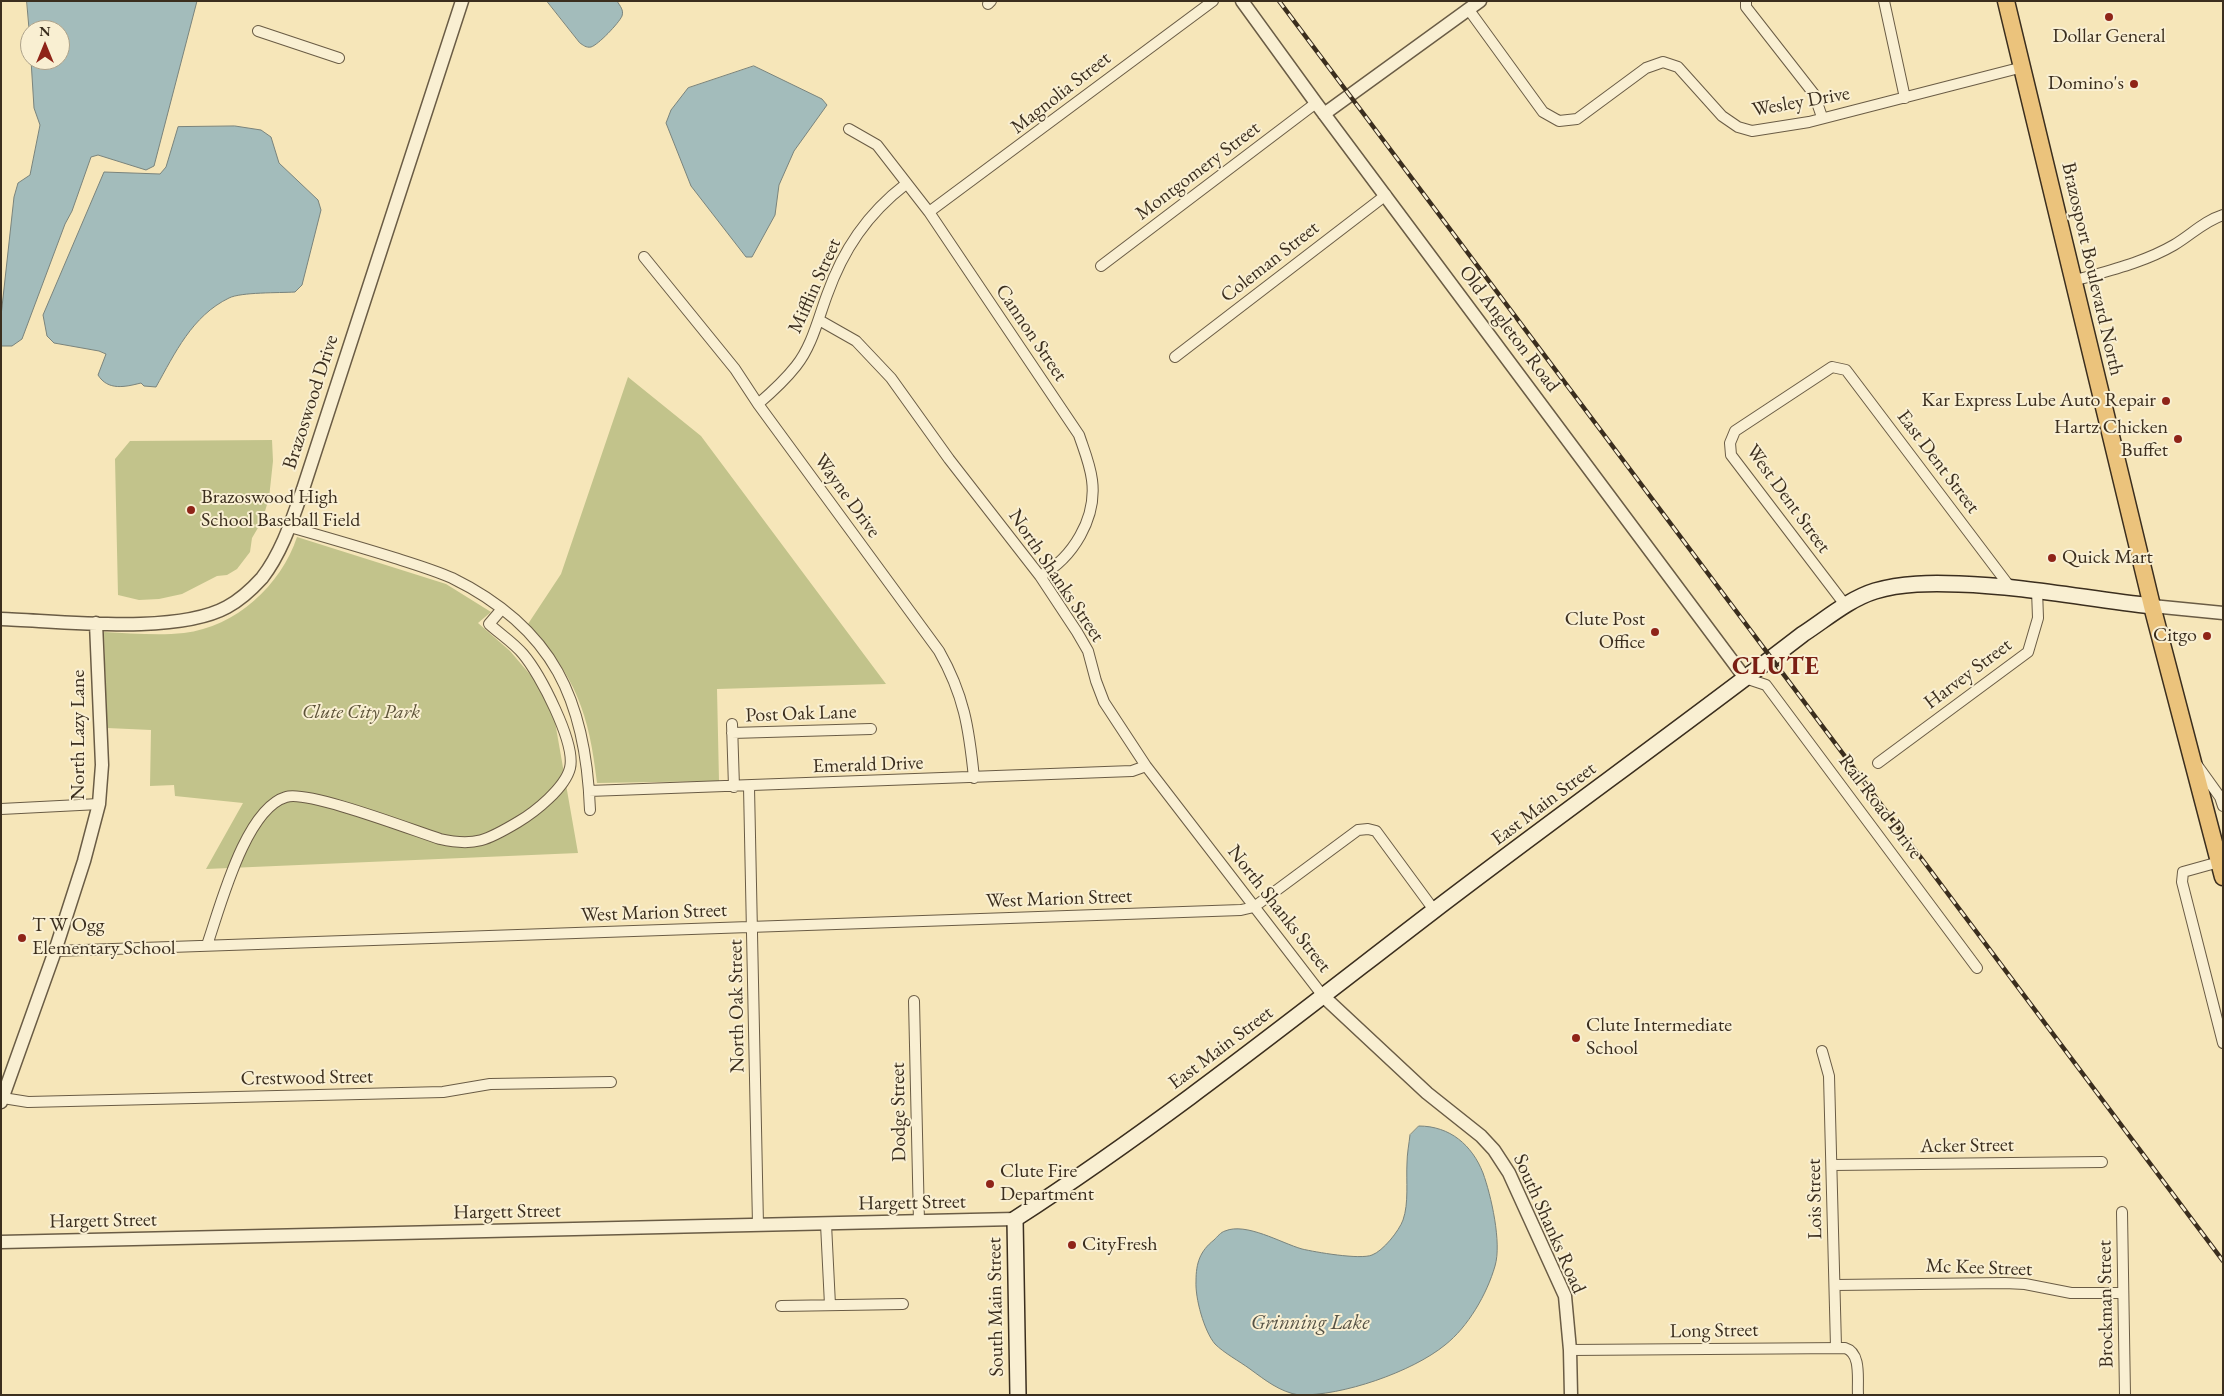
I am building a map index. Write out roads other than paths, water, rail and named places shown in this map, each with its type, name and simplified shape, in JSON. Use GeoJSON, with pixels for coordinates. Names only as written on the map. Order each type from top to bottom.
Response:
{"type":"FeatureCollection","features":[{"type":"Feature","properties":{"kind":"main road","name":"Brazosport Boulevard North"},"geometry":{"type":"LineString","coordinates":[[2006,1],[2152,606],[2221,869]]}},
{"type":"Feature","properties":{"kind":"main road","name":"East Main Street"},"geometry":{"type":"LineString","coordinates":[[1014,1219],[1094,1167],[1803,634],[1846,606],[1875,591],[1901,586],[1936,583],[2010,587],[2152,606]]}},
{"type":"Feature","properties":{"kind":"main road","name":"South Main Street"},"geometry":{"type":"LineString","coordinates":[[1014,1219],[1018,1395]]}},
{"type":"Feature","properties":{"kind":"street","name":"Brazoswood Drive"},"geometry":{"type":"LineString","coordinates":[[1,619],[96,623],[182,621],[206,616],[227,607],[248,592],[262,578],[280,549],[290,526],[462,1]]}},
{"type":"Feature","properties":{"kind":"street","name":"Magnolia Street"},"geometry":{"type":"LineString","coordinates":[[929,212],[989,170],[1213,1]]}},
{"type":"Feature","properties":{"kind":"street","name":"Old Angleton Road"},"geometry":{"type":"LineString","coordinates":[[1242,1],[1324,114],[1746,678]]}},
{"type":"Feature","properties":{"kind":"street"},"geometry":{"type":"LineString","coordinates":[[1324,114],[1480,1]]}},
{"type":"Feature","properties":{"kind":"street"},"geometry":{"type":"LineString","coordinates":[[1746,1],[1746,7],[1814,94],[1822,118]]}},
{"type":"Feature","properties":{"kind":"street"},"geometry":{"type":"LineString","coordinates":[[1884,1],[1905,98]]}},
{"type":"Feature","properties":{"kind":"street","name":"Wesley Drive"},"geometry":{"type":"LineString","coordinates":[[1469,10],[1543,112],[1559,121],[1577,119],[1646,68],[1663,62],[1678,67],[1722,116],[1738,127],[1752,131],[1809,122],[2023,67]]}},
{"type":"Feature","properties":{"kind":"street"},"geometry":{"type":"LineString","coordinates":[[258,31],[339,58]]}},
{"type":"Feature","properties":{"kind":"street","name":"Montgomery Street"},"geometry":{"type":"LineString","coordinates":[[1101,266],[1316,103]]}},
{"type":"Feature","properties":{"kind":"street","name":"Cannon Street"},"geometry":{"type":"LineString","coordinates":[[849,130],[877,145],[887,156],[906,184],[929,212],[1079,436],[1088,462],[1092,482],[1092,502],[1087,521],[1066,555],[1052,569],[1040,576]]}},
{"type":"Feature","properties":{"kind":"street","name":"Mifflin Street"},"geometry":{"type":"LineString","coordinates":[[758,404],[797,365],[819,320],[830,288],[853,240],[877,208],[906,184]]}},
{"type":"Feature","properties":{"kind":"street","name":"Coleman Street"},"geometry":{"type":"LineString","coordinates":[[1175,357],[1386,195]]}},
{"type":"Feature","properties":{"kind":"street"},"geometry":{"type":"LineString","coordinates":[[2073,281],[2122,267],[2154,255],[2174,245],[2210,220],[2223,216]]}},
{"type":"Feature","properties":{"kind":"street","name":"Wayne Drive"},"geometry":{"type":"LineString","coordinates":[[644,257],[735,369],[758,404],[945,662],[964,705],[974,778]]}},
{"type":"Feature","properties":{"kind":"street","name":"North Shanks Street"},"geometry":{"type":"LineString","coordinates":[[819,320],[856,341],[890,378],[949,459],[1040,576],[1078,632],[1088,651],[1104,702],[1146,766],[1323,996]]}},
{"type":"Feature","properties":{"kind":"street","name":"East Dent Street"},"geometry":{"type":"LineString","coordinates":[[1832,366],[1846,370],[2010,587]]}},
{"type":"Feature","properties":{"kind":"street","name":"West Dent Street"},"geometry":{"type":"LineString","coordinates":[[1832,366],[1735,431],[1730,443],[1731,455],[1846,606]]}},
{"type":"Feature","properties":{"kind":"street"},"geometry":{"type":"LineString","coordinates":[[290,526],[444,575],[472,590],[521,626],[542,648],[564,682],[572,700],[583,739],[590,810]]}},
{"type":"Feature","properties":{"kind":"street","name":"Harvey Street"},"geometry":{"type":"LineString","coordinates":[[1878,763],[2028,652],[2038,618],[2037,590]]}},
{"type":"Feature","properties":{"kind":"street"},"geometry":{"type":"LineString","coordinates":[[2152,606],[2223,613]]}},
{"type":"Feature","properties":{"kind":"street"},"geometry":{"type":"LineString","coordinates":[[207,945],[246,837],[272,805],[286,796],[325,801],[440,839],[459,843],[484,841],[522,819],[550,798],[570,770],[571,757],[557,711],[539,676],[523,653],[489,624],[501,610]]}},
{"type":"Feature","properties":{"kind":"street","name":"North Lazy Lane"},"geometry":{"type":"LineString","coordinates":[[2,1100],[55,951],[84,862],[99,804],[102,765],[96,623]]}},
{"type":"Feature","properties":{"kind":"street","name":"Rail Road Drive"},"geometry":{"type":"LineString","coordinates":[[1746,678],[1766,685],[1977,968]]}},
{"type":"Feature","properties":{"kind":"street","name":"Post Oak Lane"},"geometry":{"type":"LineString","coordinates":[[734,787],[732,729],[871,729]]}},
{"type":"Feature","properties":{"kind":"street"},"geometry":{"type":"LineString","coordinates":[[2194,761],[2220,797],[2223,806]]}},
{"type":"Feature","properties":{"kind":"street","name":"Emerald Drive"},"geometry":{"type":"LineString","coordinates":[[589,791],[1132,771],[1146,766]]}},
{"type":"Feature","properties":{"kind":"street","name":"North Oak Street"},"geometry":{"type":"LineString","coordinates":[[750,786],[758,1225]]}},
{"type":"Feature","properties":{"kind":"street"},"geometry":{"type":"LineString","coordinates":[[1,809],[99,804]]}},
{"type":"Feature","properties":{"kind":"street"},"geometry":{"type":"LineString","coordinates":[[1254,907],[1358,830],[1368,828],[1376,831],[1434,910]]}},
{"type":"Feature","properties":{"kind":"street"},"geometry":{"type":"LineString","coordinates":[[2221,869],[2183,872],[2182,882],[2223,1043]]}},
{"type":"Feature","properties":{"kind":"street","name":"West Marion Street"},"geometry":{"type":"LineString","coordinates":[[55,951],[1240,910],[1254,907]]}},
{"type":"Feature","properties":{"kind":"street","name":"South Shanks Road"},"geometry":{"type":"LineString","coordinates":[[1323,996],[1427,1092],[1463,1120],[1494,1150],[1509,1172],[1565,1296],[1570,1350],[1571,1395]]}},
{"type":"Feature","properties":{"kind":"street","name":"Dodge Street"},"geometry":{"type":"LineString","coordinates":[[914,1000],[919,1222]]}},
{"type":"Feature","properties":{"kind":"street","name":"Lois Street"},"geometry":{"type":"LineString","coordinates":[[1822,1050],[1829,1076],[1836,1347]]}},
{"type":"Feature","properties":{"kind":"street","name":"Crestwood Street"},"geometry":{"type":"LineString","coordinates":[[2,1100],[28,1102],[444,1092],[490,1084],[611,1082]]}},
{"type":"Feature","properties":{"kind":"street","name":"Acker Street"},"geometry":{"type":"LineString","coordinates":[[1832,1165],[2102,1162]]}},
{"type":"Feature","properties":{"kind":"street","name":"Brockman Street"},"geometry":{"type":"LineString","coordinates":[[2122,1212],[2125,1395]]}},
{"type":"Feature","properties":{"kind":"street","name":"Hargett Street"},"geometry":{"type":"LineString","coordinates":[[1,1242],[1014,1219]]}},
{"type":"Feature","properties":{"kind":"street"},"geometry":{"type":"LineString","coordinates":[[826,1224],[830,1305]]}},
{"type":"Feature","properties":{"kind":"street","name":"Mc Kee Street"},"geometry":{"type":"LineString","coordinates":[[1835,1285],[2005,1283],[2025,1284],[2071,1293],[2123,1293]]}},
{"type":"Feature","properties":{"kind":"street"},"geometry":{"type":"LineString","coordinates":[[781,1306],[903,1304]]}},
{"type":"Feature","properties":{"kind":"street","name":"Long Street"},"geometry":{"type":"LineString","coordinates":[[1570,1350],[1836,1347],[1851,1350],[1856,1356],[1858,1395]]}},
{"type":"Feature","properties":{"kind":"water"},"geometry":{"type":"Polygon","coordinates":[[[27,1],[197,1],[154,166],[146,170],[98,155],[91,157],[22,339],[12,346],[1,346],[1,316],[14,197],[18,183],[30,175],[40,125],[34,108],[32,70],[70,70],[70,20],[28,20],[27,1]]]}},
{"type":"Feature","properties":{"kind":"water"},"geometry":{"type":"Polygon","coordinates":[[[547,1],[617,1],[621,8],[622,16],[603,38],[591,47],[588,47],[580,43],[547,1]]]}},
{"type":"Feature","properties":{"kind":"water"},"geometry":{"type":"Polygon","coordinates":[[[754,66],[822,99],[827,105],[794,151],[779,185],[775,215],[752,257],[746,257],[691,186],[666,123],[671,110],[688,88],[754,66]]]}},
{"type":"Feature","properties":{"kind":"water"},"geometry":{"type":"Polygon","coordinates":[[[235,126],[261,130],[271,137],[279,163],[318,200],[321,210],[302,285],[295,292],[235,296],[216,306],[186,336],[156,387],[144,386],[141,383],[117,387],[107,384],[98,375],[106,354],[54,343],[47,336],[43,315],[104,172],[160,174],[166,167],[178,127],[235,126]]]}},
{"type":"Feature","properties":{"kind":"water","name":"Grinning Lake"},"geometry":{"type":"Polygon","coordinates":[[[1419,1126],[1441,1129],[1450,1133],[1473,1154],[1483,1173],[1495,1219],[1497,1256],[1495,1266],[1482,1299],[1469,1319],[1453,1338],[1431,1355],[1396,1373],[1355,1387],[1299,1395],[1273,1385],[1215,1344],[1204,1323],[1196,1288],[1198,1263],[1202,1253],[1209,1244],[1224,1232],[1233,1229],[1243,1229],[1264,1234],[1302,1249],[1317,1252],[1358,1257],[1376,1253],[1390,1240],[1403,1220],[1407,1199],[1407,1160],[1410,1135],[1419,1126]]]}},
{"type":"Feature","properties":{"kind":"railway"},"geometry":{"type":"LineString","coordinates":[[1279,1],[2223,1261]]}},
{"type":"Feature","properties":{"kind":"place","name":"Dollar General"},"geometry":{"type":"Point","coordinates":[2109,17]}},
{"type":"Feature","properties":{"kind":"place","name":"Domino's"},"geometry":{"type":"Point","coordinates":[2134,84]}},
{"type":"Feature","properties":{"kind":"place","name":"Kar Express Lube Auto Repair"},"geometry":{"type":"Point","coordinates":[2166,401]}},
{"type":"Feature","properties":{"kind":"place","name":"Hartz Chicken Buffet"},"geometry":{"type":"Point","coordinates":[2178,439]}},
{"type":"Feature","properties":{"kind":"place","name":"Brazoswood High School Baseball Field"},"geometry":{"type":"Point","coordinates":[191,510]}},
{"type":"Feature","properties":{"kind":"place","name":"Quick Mart"},"geometry":{"type":"Point","coordinates":[2052,558]}},
{"type":"Feature","properties":{"kind":"place","name":"Clute Post Office"},"geometry":{"type":"Point","coordinates":[1655,632]}},
{"type":"Feature","properties":{"kind":"place","name":"Citgo"},"geometry":{"type":"Point","coordinates":[2207,636]}},
{"type":"Feature","properties":{"kind":"place","name":"T W Ogg Elementary School"},"geometry":{"type":"Point","coordinates":[22,938]}},
{"type":"Feature","properties":{"kind":"place","name":"Clute Intermediate School"},"geometry":{"type":"Point","coordinates":[1576,1038]}},
{"type":"Feature","properties":{"kind":"place","name":"Clute Fire Department"},"geometry":{"type":"Point","coordinates":[990,1184]}},
{"type":"Feature","properties":{"kind":"place","name":"CityFresh"},"geometry":{"type":"Point","coordinates":[1072,1245]}},
{"type":"Feature","properties":{"kind":"district","name":"CLUTE"},"geometry":{"type":"Point","coordinates":[1776,667]}},
{"type":"Feature","properties":{"kind":"park label","name":"Clute City Park"},"geometry":{"type":"Point","coordinates":[361,713]}}]}
